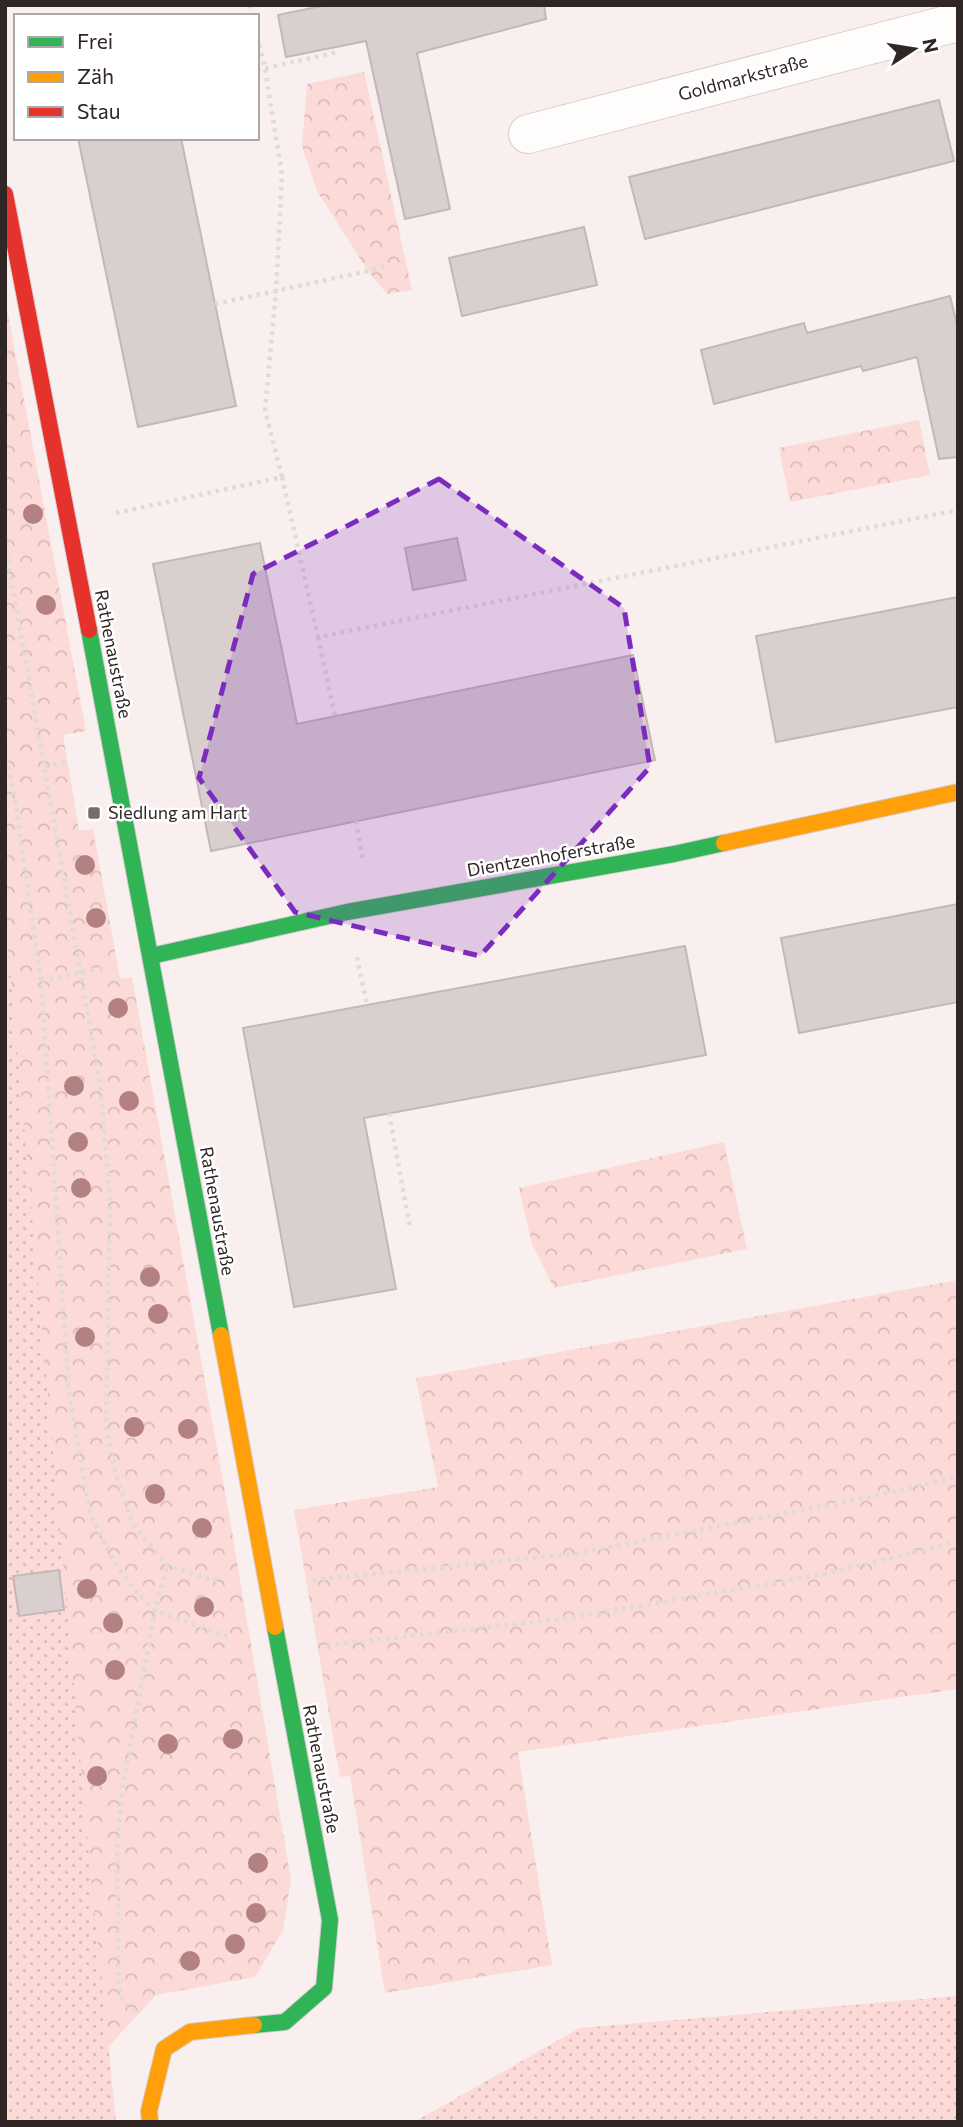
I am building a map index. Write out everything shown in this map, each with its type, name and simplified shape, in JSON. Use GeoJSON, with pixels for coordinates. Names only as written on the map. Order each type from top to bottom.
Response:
{"type":"FeatureCollection","features":[{"type":"Feature","properties":{"kind":"street","name":"Goldmarkstraße"},"geometry":{"type":"LineString","coordinates":[[528,134],[958,22]]}},
{"type":"Feature","properties":{"kind":"street","name":"Rathenaustraße"},"geometry":{"type":"LineString","coordinates":[[5,194],[151,956],[330,1920],[324,1988],[285,2022],[190,2032],[164,2049]]}},
{"type":"Feature","properties":{"kind":"street","name":"Dientzenhoferstraße"},"geometry":{"type":"LineString","coordinates":[[151,956],[346,912],[674,854],[958,792]]}},
{"type":"Feature","properties":{"kind":"street"},"geometry":{"type":"LineString","coordinates":[[150,2122],[149,2111],[164,2049]]}},
{"type":"Feature","properties":{"kind":"path"},"geometry":{"type":"LineString","coordinates":[[259,44],[282,175],[276,292],[265,410],[335,716]]}},
{"type":"Feature","properties":{"kind":"path"},"geometry":{"type":"LineString","coordinates":[[259,70],[338,52]]}},
{"type":"Feature","properties":{"kind":"path"},"geometry":{"type":"LineString","coordinates":[[215,304],[389,265]]}},
{"type":"Feature","properties":{"kind":"path"},"geometry":{"type":"LineString","coordinates":[[69,523],[282,477]]}},
{"type":"Feature","properties":{"kind":"path"},"geometry":{"type":"LineString","coordinates":[[318,637],[958,510]]}},
{"type":"Feature","properties":{"kind":"path"},"geometry":{"type":"LineString","coordinates":[[5,543],[100,1084],[110,1199],[106,1429],[116,1475],[132,1523],[167,1565],[208,1579],[267,1585],[574,1554],[890,1493],[958,1476]]}},
{"type":"Feature","properties":{"kind":"path"},"geometry":{"type":"LineString","coordinates":[[5,750],[15,799],[41,981],[69,1392],[78,1452],[90,1514],[117,1567],[155,1611],[216,1633],[279,1650],[562,1619],[820,1575],[958,1542]]}},
{"type":"Feature","properties":{"kind":"path"},"geometry":{"type":"LineString","coordinates":[[45,766],[68,762]]}},
{"type":"Feature","properties":{"kind":"path"},"geometry":{"type":"LineString","coordinates":[[41,981],[81,972]]}},
{"type":"Feature","properties":{"kind":"path"},"geometry":{"type":"LineString","coordinates":[[389,1113],[410,1228]]}},
{"type":"Feature","properties":{"kind":"path"},"geometry":{"type":"LineString","coordinates":[[164,2049],[135,2012],[123,2002],[118,1983],[117,1851],[122,1789],[155,1611],[167,1565]]}},
{"type":"Feature","properties":{"kind":"highlighted area"},"geometry":{"type":"Polygon","coordinates":[[[439,479],[624,608],[650,767],[480,956],[295,912],[199,778],[253,574],[439,479]]]}},
{"type":"Feature","properties":{"kind":"green space"},"geometry":{"type":"Polygon","coordinates":[[[364,72],[412,290],[387,294],[368,271],[317,191],[302,146],[307,84],[364,72]]]}},
{"type":"Feature","properties":{"kind":"green space"},"geometry":{"type":"Polygon","coordinates":[[[5,298],[86,731],[63,735],[79,831],[93,829],[120,979],[132,977],[230,1520],[291,1880],[283,1930],[255,1977],[156,1995],[108,2047],[5,913],[5,298]]]}},
{"type":"Feature","properties":{"kind":"green space"},"geometry":{"type":"Polygon","coordinates":[[[919,420],[930,475],[790,502],[779,448],[919,420]]]}},
{"type":"Feature","properties":{"kind":"green space"},"geometry":{"type":"Polygon","coordinates":[[[5,790],[102,1983],[116,2122],[5,2122],[5,790]]]}},
{"type":"Feature","properties":{"kind":"green space"},"geometry":{"type":"Polygon","coordinates":[[[724,1142],[747,1249],[554,1288],[532,1244],[519,1188],[724,1142]]]}},
{"type":"Feature","properties":{"kind":"green space"},"geometry":{"type":"Polygon","coordinates":[[[958,1280],[958,1689],[518,1752],[552,1965],[385,1993],[350,1776],[340,1777],[294,1510],[438,1487],[416,1378],[958,1280]]]}},
{"type":"Feature","properties":{"kind":"green space"},"geometry":{"type":"Polygon","coordinates":[[[958,1996],[958,2122],[414,2122],[580,2028],[958,1996]]]}},
{"type":"Feature","properties":{"kind":"building"},"geometry":{"type":"Polygon","coordinates":[[[326,5],[544,5],[546,19],[417,53],[450,209],[405,219],[366,41],[286,57],[278,15],[326,5]]]}},
{"type":"Feature","properties":{"kind":"building"},"geometry":{"type":"Polygon","coordinates":[[[939,100],[954,161],[645,239],[629,177],[939,100]]]}},
{"type":"Feature","properties":{"kind":"building"},"geometry":{"type":"Polygon","coordinates":[[[78,140],[181,140],[236,406],[138,427],[78,140]]]}},
{"type":"Feature","properties":{"kind":"building"},"geometry":{"type":"Polygon","coordinates":[[[584,227],[597,285],[462,316],[449,258],[584,227]]]}},
{"type":"Feature","properties":{"kind":"building"},"geometry":{"type":"Polygon","coordinates":[[[950,296],[958,329],[958,457],[939,459],[917,357],[863,371],[861,366],[714,404],[701,350],[804,323],[807,333],[950,296]]]}},
{"type":"Feature","properties":{"kind":"building"},"geometry":{"type":"Polygon","coordinates":[[[457,538],[466,580],[413,590],[405,548],[457,538]]]}},
{"type":"Feature","properties":{"kind":"building"},"geometry":{"type":"Polygon","coordinates":[[[260,543],[297,724],[633,655],[655,760],[211,851],[153,564],[260,543]]]}},
{"type":"Feature","properties":{"kind":"building"},"geometry":{"type":"Polygon","coordinates":[[[958,597],[958,707],[776,742],[756,636],[958,597]]]}},
{"type":"Feature","properties":{"kind":"building"},"geometry":{"type":"Polygon","coordinates":[[[958,904],[958,1002],[799,1033],[781,938],[958,904]]]}},
{"type":"Feature","properties":{"kind":"building"},"geometry":{"type":"Polygon","coordinates":[[[685,946],[706,1055],[364,1118],[396,1289],[294,1307],[243,1028],[685,946]]]}},
{"type":"Feature","properties":{"kind":"building"},"geometry":{"type":"Polygon","coordinates":[[[59,1570],[64,1610],[19,1616],[13,1576],[59,1570]]]}},
{"type":"Feature","properties":{"kind":"traffic: fast"},"geometry":{"type":"LineString","coordinates":[[89,630],[221,1335]]}},
{"type":"Feature","properties":{"kind":"traffic: fast"},"geometry":{"type":"LineString","coordinates":[[151,956],[347,912],[724,843]]}},
{"type":"Feature","properties":{"kind":"traffic: fast"},"geometry":{"type":"LineString","coordinates":[[254,2025],[285,2022],[324,1988],[330,1920],[275,1627]]}},
{"type":"Feature","properties":{"kind":"traffic: slow"},"geometry":{"type":"LineString","coordinates":[[724,843],[958,792]]}},
{"type":"Feature","properties":{"kind":"traffic: slow"},"geometry":{"type":"LineString","coordinates":[[221,1335],[275,1627]]}},
{"type":"Feature","properties":{"kind":"traffic: slow"},"geometry":{"type":"LineString","coordinates":[[150,2122],[149,2111],[164,2049],[190,2032],[254,2025]]}},
{"type":"Feature","properties":{"kind":"traffic: jam"},"geometry":{"type":"LineString","coordinates":[[5,194],[89,630]]}},
{"type":"Feature","properties":{"kind":"place","name":"Siedlung am Hart"},"geometry":{"type":"Point","coordinates":[94,813]}}]}
